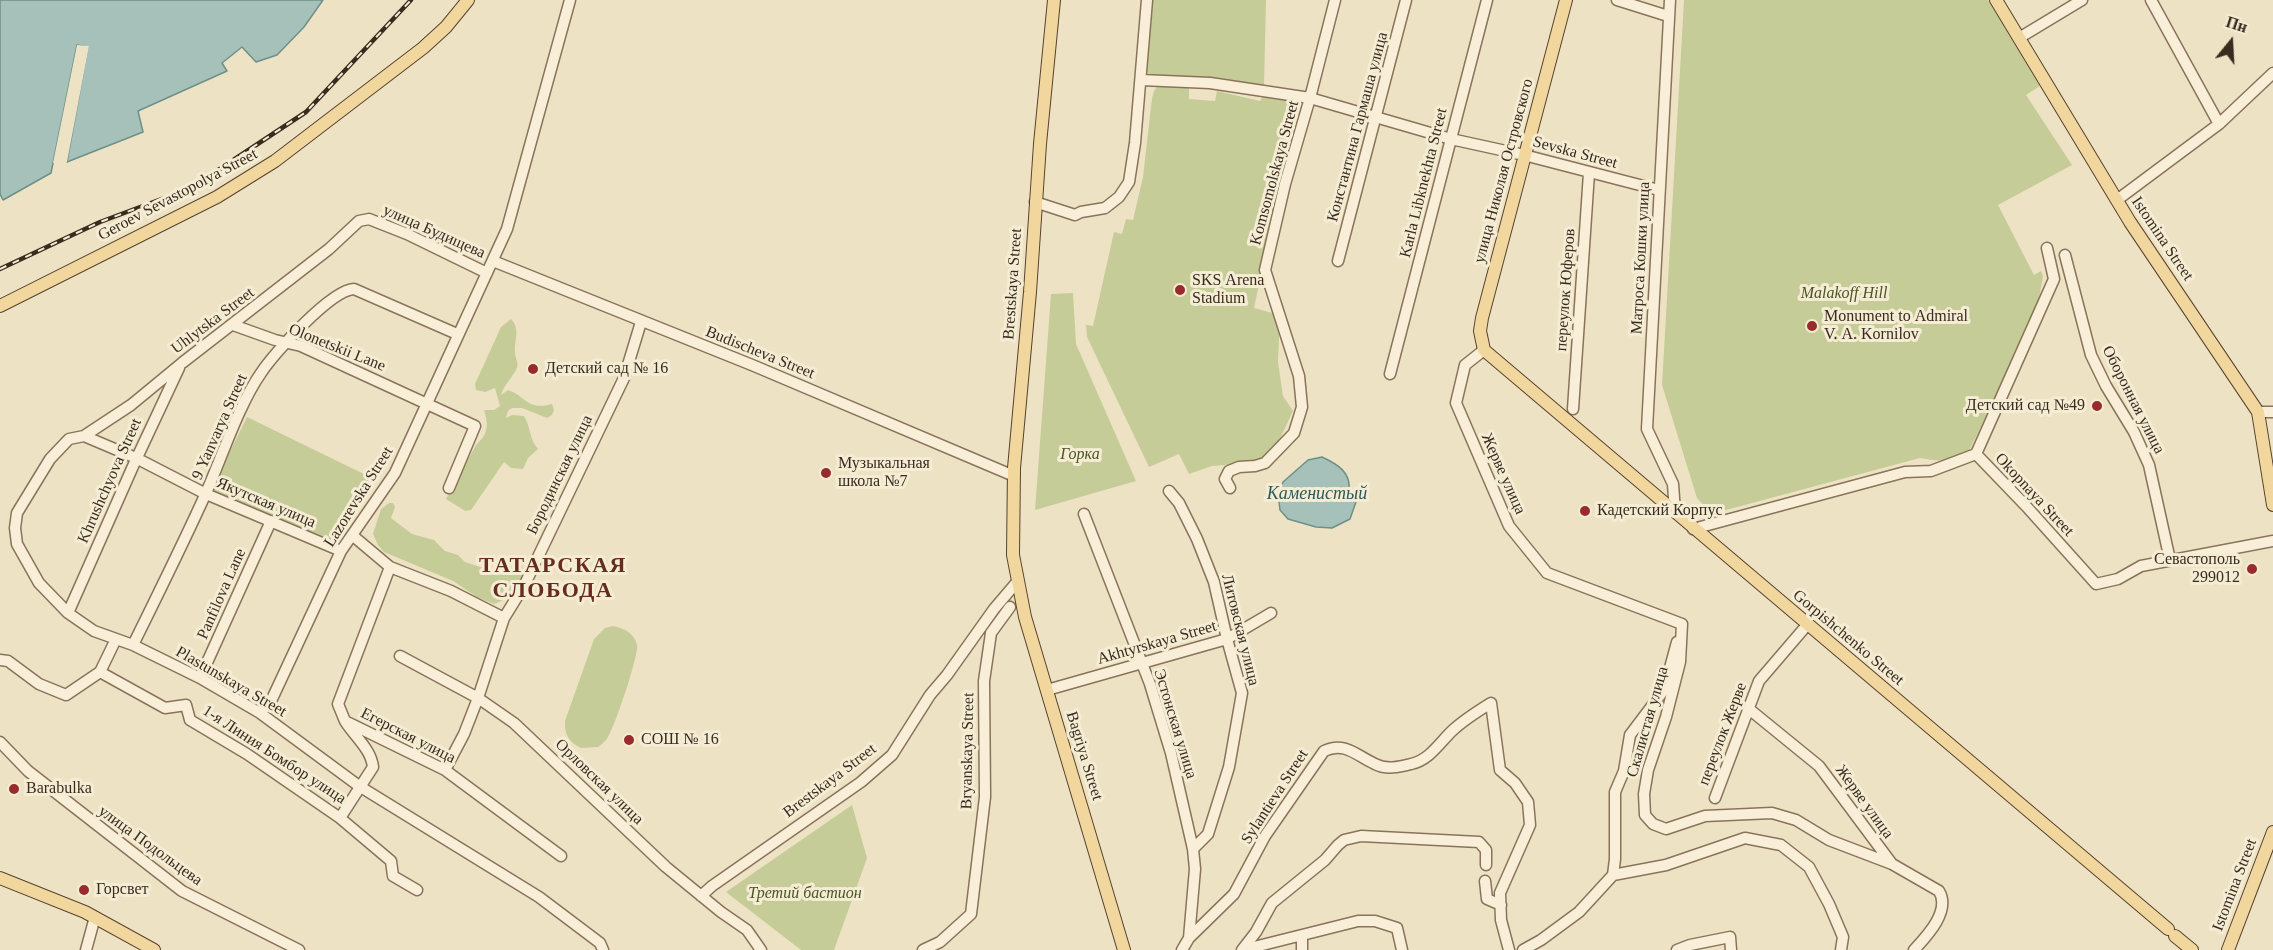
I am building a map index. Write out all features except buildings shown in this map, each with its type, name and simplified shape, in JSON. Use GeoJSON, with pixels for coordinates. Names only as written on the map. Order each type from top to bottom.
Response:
{"type":"FeatureCollection","features":[{"type":"Feature","properties":{"kind":"main road","name":"Geroev Sevastopolya Street"},"geometry":{"type":"LineString","coordinates":[[0,306],[217,197],[275,161],[423,48],[446,27],[468,0]]}},
{"type":"Feature","properties":{"kind":"main road","name":"Brestskaya Street"},"geometry":{"type":"LineString","coordinates":[[1016,576],[1013,555],[1014,476],[1035,202],[1054,0]]}},
{"type":"Feature","properties":{"kind":"main road","name":"улица Николая Островского"},"geometry":{"type":"LineString","coordinates":[[1484,350],[1480,331],[1482,318],[1566,0]]}},
{"type":"Feature","properties":{"kind":"main road","name":"Istomina Street"},"geometry":{"type":"LineString","coordinates":[[1996,0],[2130,222],[2258,412],[2273,505]]}},
{"type":"Feature","properties":{"kind":"main road","name":"Gorpishchenko Street"},"geometry":{"type":"LineString","coordinates":[[1484,350],[2192,950]]}},
{"type":"Feature","properties":{"kind":"main road","name":"Bagriya Street"},"geometry":{"type":"LineString","coordinates":[[1016,576],[1025,617],[1124,950]]}},
{"type":"Feature","properties":{"kind":"main road","name":"Istomina Street"},"geometry":{"type":"LineString","coordinates":[[2228,950],[2273,832]]}},
{"type":"Feature","properties":{"kind":"main road"},"geometry":{"type":"LineString","coordinates":[[0,878],[95,917],[154,950]]}},
{"type":"Feature","properties":{"kind":"street","name":"Lazorevska Street"},"geometry":{"type":"LineString","coordinates":[[260,713],[272,699],[341,551],[395,473],[429,403],[457,334],[507,230],[570,0]]}},
{"type":"Feature","properties":{"kind":"street"},"geometry":{"type":"LineString","coordinates":[[1035,202],[1075,215],[1105,208],[1119,197],[1129,182],[1141,80],[1147,0]]}},
{"type":"Feature","properties":{"kind":"street","name":"Komsomolskaya Street"},"geometry":{"type":"LineString","coordinates":[[1230,488],[1226,479],[1229,471],[1265,463],[1294,433],[1302,407],[1299,376],[1265,270],[1285,184],[1335,0]]}},
{"type":"Feature","properties":{"kind":"street","name":"Константина Гармаша улица"},"geometry":{"type":"LineString","coordinates":[[1338,261],[1406,0]]}},
{"type":"Feature","properties":{"kind":"street","name":"Karla Libknekhta Street"},"geometry":{"type":"LineString","coordinates":[[1390,374],[1487,0]]}},
{"type":"Feature","properties":{"kind":"street"},"geometry":{"type":"LineString","coordinates":[[1617,0],[1668,16]]}},
{"type":"Feature","properties":{"kind":"street","name":"Матроса Кошки улица"},"geometry":{"type":"LineString","coordinates":[[1670,0],[1647,429],[1673,484],[1674,512]]}},
{"type":"Feature","properties":{"kind":"street"},"geometry":{"type":"LineString","coordinates":[[2019,38],[2082,0]]}},
{"type":"Feature","properties":{"kind":"street"},"geometry":{"type":"LineString","coordinates":[[2151,0],[2219,124]]}},
{"type":"Feature","properties":{"kind":"street"},"geometry":{"type":"LineString","coordinates":[[2117,200],[2219,124],[2273,73]]}},
{"type":"Feature","properties":{"kind":"street","name":"Sevska Street"},"geometry":{"type":"LineString","coordinates":[[1141,80],[1210,83],[1310,98],[1450,139],[1524,155],[1659,190]]}},
{"type":"Feature","properties":{"kind":"street","name":"переулок Юферов"},"geometry":{"type":"LineString","coordinates":[[1573,409],[1588,173]]}},
{"type":"Feature","properties":{"kind":"street","name":"улица Будищева"},"geometry":{"type":"LineString","coordinates":[[369,219],[407,234],[487,273]]}},
{"type":"Feature","properties":{"kind":"street","name":"Uhlytska Street"},"geometry":{"type":"LineString","coordinates":[[69,439],[84,436],[131,405],[329,249],[359,221],[369,219]]}},
{"type":"Feature","properties":{"kind":"street"},"geometry":{"type":"LineString","coordinates":[[1976,454],[2054,279],[2047,248]]}},
{"type":"Feature","properties":{"kind":"street","name":"Оборонная улица"},"geometry":{"type":"LineString","coordinates":[[2064,255],[2091,355],[2106,386],[2134,432],[2149,465],[2170,560]]}},
{"type":"Feature","properties":{"kind":"street","name":"Budischeva Street"},"geometry":{"type":"LineString","coordinates":[[493,261],[761,369],[1014,476]]}},
{"type":"Feature","properties":{"kind":"street","name":"9 Yanvarya Street"},"geometry":{"type":"LineString","coordinates":[[133,645],[206,494],[243,407],[260,374],[314,314],[349,289],[358,290],[457,334]]}},
{"type":"Feature","properties":{"kind":"street","name":"Бородинская улица"},"geometry":{"type":"LineString","coordinates":[[445,770],[464,734],[478,698],[504,618],[525,584],[624,378],[641,322]]}},
{"type":"Feature","properties":{"kind":"street","name":"Olonetskii Lane"},"geometry":{"type":"LineString","coordinates":[[233,325],[301,346],[475,426],[449,488]]}},
{"type":"Feature","properties":{"kind":"street","name":"Жерве улица"},"geometry":{"type":"LineString","coordinates":[[1484,350],[1465,365],[1456,403],[1509,526],[1547,573],[1682,624]]}},
{"type":"Feature","properties":{"kind":"street","name":"Khrushchyova Street"},"geometry":{"type":"LineString","coordinates":[[68,613],[136,458],[182,363]]}},
{"type":"Feature","properties":{"kind":"street"},"geometry":{"type":"LineString","coordinates":[[2258,412],[2273,412]]}},
{"type":"Feature","properties":{"kind":"street","name":"Якутская улица"},"geometry":{"type":"LineString","coordinates":[[84,436],[136,458],[206,494],[341,551]]}},
{"type":"Feature","properties":{"kind":"street","name":"Plastunskaya Street"},"geometry":{"type":"LineString","coordinates":[[69,439],[50,459],[17,513],[15,528],[17,544],[39,583],[68,613],[94,631],[133,645],[200,678],[260,713],[359,786],[539,897],[600,943],[603,950]]}},
{"type":"Feature","properties":{"kind":"street","name":"Okopnaya Street"},"geometry":{"type":"LineString","coordinates":[[1694,529],[1905,472],[1931,471],[1976,454],[2096,584],[2118,579],[2141,566],[2273,541]]}},
{"type":"Feature","properties":{"kind":"street","name":"Литовская улица"},"geometry":{"type":"LineString","coordinates":[[1169,491],[1179,502],[1214,582],[1242,693],[1229,767],[1208,834],[1193,849]]}},
{"type":"Feature","properties":{"kind":"street","name":"Эстонская улица"},"geometry":{"type":"LineString","coordinates":[[1084,514],[1150,684],[1171,753],[1193,849],[1195,869],[1189,939],[1182,950]]}},
{"type":"Feature","properties":{"kind":"street","name":"Panfilova Lane"},"geometry":{"type":"LineString","coordinates":[[200,678],[271,522]]}},
{"type":"Feature","properties":{"kind":"street"},"geometry":{"type":"LineString","coordinates":[[352,535],[390,567],[451,591],[504,618]]}},
{"type":"Feature","properties":{"kind":"street","name":"Егерская улица"},"geometry":{"type":"LineString","coordinates":[[390,567],[338,704],[345,721],[445,770],[561,856]]}},
{"type":"Feature","properties":{"kind":"street","name":"Brestskaya Street"},"geometry":{"type":"LineString","coordinates":[[701,896],[861,782],[892,755],[930,695],[947,675],[1016,576]]}},
{"type":"Feature","properties":{"kind":"street","name":"Bryanskaya Street"},"geometry":{"type":"LineString","coordinates":[[924,950],[940,946],[970,914],[985,797],[984,681],[991,633],[1010,607]]}},
{"type":"Feature","properties":{"kind":"street","name":"Akhtyrskaya Street"},"geometry":{"type":"LineString","coordinates":[[1047,690],[1227,639],[1271,614]]}},
{"type":"Feature","properties":{"kind":"street"},"geometry":{"type":"LineString","coordinates":[[1523,950],[1541,940],[1579,912],[1613,875],[1615,859],[1614,792],[1624,771],[1630,735],[1664,690],[1682,624]]}},
{"type":"Feature","properties":{"kind":"street","name":"Скалистая улица"},"geometry":{"type":"LineString","coordinates":[[1682,624],[1680,662],[1666,717],[1648,770],[1644,794],[1645,815],[1653,824],[1666,829],[1705,816],[1772,813],[1796,820],[1829,840],[1892,864]]}},
{"type":"Feature","properties":{"kind":"street","name":"переулок Жерве"},"geometry":{"type":"LineString","coordinates":[[1715,798],[1759,681],[1807,625]]}},
{"type":"Feature","properties":{"kind":"street"},"geometry":{"type":"LineString","coordinates":[[0,660],[8,661],[39,684],[66,695],[100,672],[116,639]]}},
{"type":"Feature","properties":{"kind":"street","name":"Орловская улица"},"geometry":{"type":"LineString","coordinates":[[400,656],[478,698],[522,730],[666,867],[747,930],[761,950]]}},
{"type":"Feature","properties":{"kind":"street","name":"1-я Линия Бомбор улица"},"geometry":{"type":"LineString","coordinates":[[100,672],[165,708],[186,705],[190,720],[266,766],[340,818],[373,767],[372,755],[345,721]]}},
{"type":"Feature","properties":{"kind":"street","name":"Sylantieva Street"},"geometry":{"type":"LineString","coordinates":[[1189,939],[1234,894],[1265,836],[1324,751],[1337,747],[1350,749],[1376,765],[1389,768],[1414,764],[1428,756],[1452,730],[1491,703],[1500,770],[1515,783],[1528,802],[1530,825],[1500,893],[1501,920],[1509,950]]}},
{"type":"Feature","properties":{"kind":"street","name":"Жерве улица"},"geometry":{"type":"LineString","coordinates":[[1749,709],[1819,765],[1892,864],[1939,891],[1943,903],[1940,915],[1914,950]]}},
{"type":"Feature","properties":{"kind":"street","name":"улица Подольцева"},"geometry":{"type":"LineString","coordinates":[[0,741],[28,771],[182,891],[299,950]]}},
{"type":"Feature","properties":{"kind":"street"},"geometry":{"type":"LineString","coordinates":[[340,818],[391,861],[393,876],[417,890]]}},
{"type":"Feature","properties":{"kind":"street"},"geometry":{"type":"LineString","coordinates":[[1242,950],[1256,932],[1272,903],[1325,860],[1344,840],[1362,836],[1479,842],[1486,850],[1486,865]]}},
{"type":"Feature","properties":{"kind":"street"},"geometry":{"type":"LineString","coordinates":[[1613,875],[1666,865],[1745,837],[1781,845],[1809,867],[1829,904],[1843,937],[1841,950]]}},
{"type":"Feature","properties":{"kind":"street"},"geometry":{"type":"LineString","coordinates":[[1485,881],[1487,898],[1500,905]]}},
{"type":"Feature","properties":{"kind":"street"},"geometry":{"type":"LineString","coordinates":[[86,950],[95,917]]}},
{"type":"Feature","properties":{"kind":"street"},"geometry":{"type":"LineString","coordinates":[[1242,950],[1358,921],[1375,921],[1397,928],[1402,950]]}},
{"type":"Feature","properties":{"kind":"street"},"geometry":{"type":"LineString","coordinates":[[1302,936],[1302,950]]}},
{"type":"Feature","properties":{"kind":"street"},"geometry":{"type":"LineString","coordinates":[[1677,950],[1730,937],[1731,950]]}},
{"type":"Feature","properties":{"kind":"green space"},"geometry":{"type":"Polygon","coordinates":[[[1152,0],[1266,0],[1264,86],[1147,76],[1152,0]]]}},
{"type":"Feature","properties":{"kind":"green space","name":"Malakoff Hill"},"geometry":{"type":"Polygon","coordinates":[[[1684,0],[1988,0],[2040,86],[2026,95],[2072,165],[1998,205],[2034,275],[2041,271],[2043,276],[2037,311],[1969,451],[1945,460],[1920,458],[1711,514],[1697,498],[1662,385],[1684,0]]]}},
{"type":"Feature","properties":{"kind":"green space","name":"SKS Arena Stadium"},"geometry":{"type":"Polygon","coordinates":[[[1158,85],[1189,88],[1189,99],[1215,101],[1217,91],[1260,101],[1263,96],[1297,100],[1272,211],[1274,213],[1254,308],[1280,315],[1278,362],[1283,396],[1293,411],[1277,445],[1262,462],[1212,466],[1189,474],[1179,454],[1149,467],[1087,337],[1086,325],[1093,326],[1114,232],[1122,234],[1126,219],[1133,220],[1143,177],[1152,98],[1158,85]]]}},
{"type":"Feature","properties":{"kind":"green space","name":"Горка"},"geometry":{"type":"Polygon","coordinates":[[[1073,293],[1076,344],[1136,481],[1035,510],[1051,294],[1073,293]]]}},
{"type":"Feature","properties":{"kind":"green space"},"geometry":{"type":"Polygon","coordinates":[[[511,319],[516,327],[515,352],[518,365],[501,395],[508,390],[537,406],[552,404],[554,410],[547,418],[522,408],[512,408],[508,411],[506,418],[512,415],[524,416],[538,449],[528,458],[523,469],[511,468],[504,462],[471,510],[465,511],[446,499],[485,433],[487,421],[484,410],[494,410],[500,406],[495,388],[485,392],[476,390],[475,384],[501,327],[511,319]]]}},
{"type":"Feature","properties":{"kind":"green space"},"geometry":{"type":"Polygon","coordinates":[[[247,417],[370,477],[334,550],[211,490],[247,417]]]}},
{"type":"Feature","properties":{"kind":"green space"},"geometry":{"type":"Polygon","coordinates":[[[393,503],[395,507],[391,518],[412,534],[434,540],[445,551],[458,555],[465,562],[498,573],[509,570],[519,562],[522,564],[522,579],[516,588],[494,604],[477,597],[453,581],[384,552],[373,534],[381,509],[393,503]]]}},
{"type":"Feature","properties":{"kind":"green space"},"geometry":{"type":"Polygon","coordinates":[[[613,626],[625,630],[634,637],[637,651],[621,706],[608,737],[598,747],[581,748],[568,738],[565,721],[594,639],[605,628],[613,626]]]}},
{"type":"Feature","properties":{"kind":"green space","name":"Третий бастион"},"geometry":{"type":"Polygon","coordinates":[[[852,805],[867,858],[834,950],[801,950],[726,892],[852,805]]]}},
{"type":"Feature","properties":{"kind":"water"},"geometry":{"type":"Polygon","coordinates":[[[0,0],[323,0],[304,27],[277,55],[256,62],[242,47],[222,63],[227,71],[138,111],[143,132],[67,162],[88,47],[77,45],[51,173],[3,200],[0,194],[0,0]]]}},
{"type":"Feature","properties":{"kind":"water","name":"Каменистый"},"geometry":{"type":"Polygon","coordinates":[[[1322,457],[1342,469],[1348,478],[1349,490],[1357,499],[1350,519],[1332,528],[1316,527],[1288,519],[1280,510],[1278,494],[1283,482],[1308,460],[1322,457]]]}},
{"type":"Feature","properties":{"kind":"pier"},"geometry":{"type":"Polygon","coordinates":[[[77,45],[89,46],[67,162],[64,162],[85,49],[79,48],[56,163],[53,163],[77,45]]]}},
{"type":"Feature","properties":{"kind":"railway"},"geometry":{"type":"LineString","coordinates":[[0,269],[100,222],[191,188],[306,112],[411,0]]}},
{"type":"Feature","properties":{"kind":"place","name":"SKS Arena Stadium"},"geometry":{"type":"Point","coordinates":[1180,290]}},
{"type":"Feature","properties":{"kind":"place","name":"Monument to Admiral V. A. Kornilov"},"geometry":{"type":"Point","coordinates":[1812,326]}},
{"type":"Feature","properties":{"kind":"place","name":"Детский сад № 16"},"geometry":{"type":"Point","coordinates":[533,369]}},
{"type":"Feature","properties":{"kind":"place","name":"Детский сад №49"},"geometry":{"type":"Point","coordinates":[2097,406]}},
{"type":"Feature","properties":{"kind":"place","name":"Музыкальная школа №7"},"geometry":{"type":"Point","coordinates":[826,473]}},
{"type":"Feature","properties":{"kind":"place","name":"Кадетский Корпус"},"geometry":{"type":"Point","coordinates":[1585,511]}},
{"type":"Feature","properties":{"kind":"place","name":"Севастополь 299012"},"geometry":{"type":"Point","coordinates":[2252,569]}},
{"type":"Feature","properties":{"kind":"place","name":"СОШ № 16"},"geometry":{"type":"Point","coordinates":[629,740]}},
{"type":"Feature","properties":{"kind":"place","name":"Barabulka"},"geometry":{"type":"Point","coordinates":[14,789]}},
{"type":"Feature","properties":{"kind":"place","name":"Горсвет"},"geometry":{"type":"Point","coordinates":[84,890]}},
{"type":"Feature","properties":{"kind":"district","name":"ТАТАРСКАЯ СЛОБОДА"},"geometry":{"type":"Point","coordinates":[553,578]}}]}
